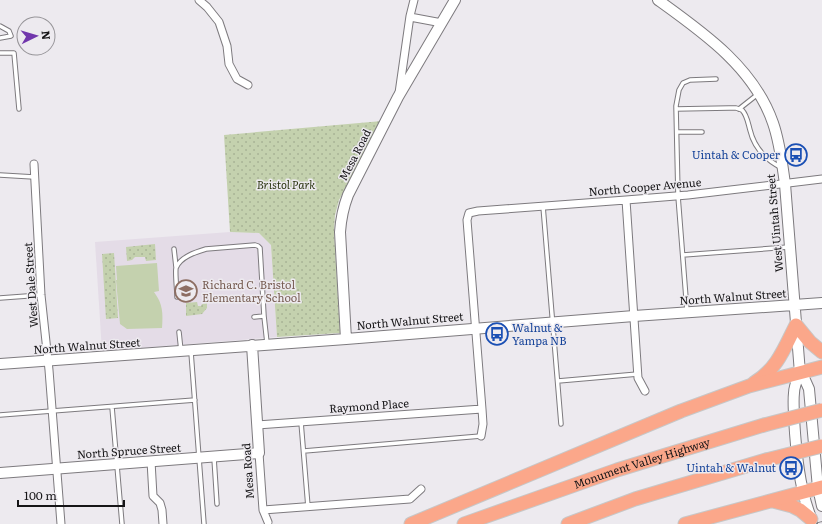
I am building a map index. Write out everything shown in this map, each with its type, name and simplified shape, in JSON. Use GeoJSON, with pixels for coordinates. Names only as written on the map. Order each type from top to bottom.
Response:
{"type":"FeatureCollection","features":[{"type":"Feature","properties":{"kind":"highway"},"geometry":{"type":"LineString","coordinates":[[749,386],[763,378],[776,364],[796,325],[810,342],[822,352]]}},
{"type":"Feature","properties":{"kind":"highway"},"geometry":{"type":"LineString","coordinates":[[411,524],[681,411],[749,386],[822,367]]}},
{"type":"Feature","properties":{"kind":"highway","name":"Monument Valley Highway"},"geometry":{"type":"LineString","coordinates":[[464,524],[617,470],[764,425],[822,410]]}},
{"type":"Feature","properties":{"kind":"highway"},"geometry":{"type":"LineString","coordinates":[[568,524],[635,499],[766,460],[822,446]]}},
{"type":"Feature","properties":{"kind":"highway"},"geometry":{"type":"LineString","coordinates":[[685,524],[820,487]]}},
{"type":"Feature","properties":{"kind":"highway"},"geometry":{"type":"LineString","coordinates":[[771,501],[792,506],[800,510],[812,521]]}},
{"type":"Feature","properties":{"kind":"main road","name":"Mesa Road"},"geometry":{"type":"LineString","coordinates":[[346,339],[340,232],[343,208],[348,195],[398,97],[455,0]]}},
{"type":"Feature","properties":{"kind":"main road","name":"West Uintah Street"},"geometry":{"type":"LineString","coordinates":[[658,0],[722,49],[735,62],[759,94],[766,106],[773,124],[781,156],[785,184],[800,373],[796,382],[794,393],[795,433],[803,492],[812,521]]}},
{"type":"Feature","properties":{"kind":"main road","name":"North Walnut Street"},"geometry":{"type":"LineString","coordinates":[[0,364],[822,303]]}},
{"type":"Feature","properties":{"kind":"main road","name":"Mesa Road"},"geometry":{"type":"LineString","coordinates":[[252,346],[259,454]]}},
{"type":"Feature","properties":{"kind":"main road","name":"West Uintah Street"},"geometry":{"type":"LineString","coordinates":[[800,373],[809,389],[822,506]]}},
{"type":"Feature","properties":{"kind":"main road","name":"North Spruce Street"},"geometry":{"type":"LineString","coordinates":[[0,473],[214,456],[259,454]]}},
{"type":"Feature","properties":{"kind":"street"},"geometry":{"type":"LineString","coordinates":[[199,0],[220,22],[227,46],[229,64],[237,79],[248,85]]}},
{"type":"Feature","properties":{"kind":"street"},"geometry":{"type":"LineString","coordinates":[[398,97],[414,0]]}},
{"type":"Feature","properties":{"kind":"street"},"geometry":{"type":"LineString","coordinates":[[410,17],[442,23]]}},
{"type":"Feature","properties":{"kind":"street","name":"West Dale Street"},"geometry":{"type":"LineString","coordinates":[[34,164],[42,295],[53,411],[61,524]]}},
{"type":"Feature","properties":{"kind":"street","name":"North Cooper Avenue"},"geometry":{"type":"LineString","coordinates":[[475,328],[467,220],[469,214],[478,211],[678,196],[822,180]]}},
{"type":"Feature","properties":{"kind":"street"},"geometry":{"type":"LineString","coordinates":[[626,200],[638,378],[645,391]]}},
{"type":"Feature","properties":{"kind":"street"},"geometry":{"type":"LineString","coordinates":[[475,328],[483,424],[481,436]]}},
{"type":"Feature","properties":{"kind":"street","name":"Raymond Place"},"geometry":{"type":"LineString","coordinates":[[257,425],[482,409]]}},
{"type":"Feature","properties":{"kind":"street","name":"Mesa Road"},"geometry":{"type":"LineString","coordinates":[[259,454],[264,510],[268,522]]}},
{"type":"Feature","properties":{"kind":"street"},"geometry":{"type":"LineString","coordinates":[[151,461],[153,496],[160,503],[163,524]]}},
{"type":"Feature","properties":{"kind":"street"},"geometry":{"type":"LineString","coordinates":[[264,510],[410,498],[421,489]]}},
{"type":"Feature","properties":{"kind":"lane"},"geometry":{"type":"LineString","coordinates":[[0,26],[9,31],[11,36],[0,38]]}},
{"type":"Feature","properties":{"kind":"lane"},"geometry":{"type":"LineString","coordinates":[[0,53],[14,53],[19,109]]}},
{"type":"Feature","properties":{"kind":"lane"},"geometry":{"type":"LineString","coordinates":[[688,312],[678,196],[676,109],[679,90],[683,83],[690,80],[716,79]]}},
{"type":"Feature","properties":{"kind":"lane"},"geometry":{"type":"LineString","coordinates":[[739,109],[759,94]]}},
{"type":"Feature","properties":{"kind":"lane"},"geometry":{"type":"LineString","coordinates":[[676,109],[739,109],[744,112],[754,144],[759,151],[783,169]]}},
{"type":"Feature","properties":{"kind":"lane"},"geometry":{"type":"LineString","coordinates":[[677,132],[702,132]]}},
{"type":"Feature","properties":{"kind":"lane"},"geometry":{"type":"LineString","coordinates":[[0,175],[34,177]]}},
{"type":"Feature","properties":{"kind":"lane"},"geometry":{"type":"LineString","coordinates":[[543,206],[561,424]]}},
{"type":"Feature","properties":{"kind":"lane"},"geometry":{"type":"LineString","coordinates":[[176,268],[185,258],[198,251],[206,249],[258,246],[261,252],[267,344]]}},
{"type":"Feature","properties":{"kind":"lane"},"geometry":{"type":"LineString","coordinates":[[683,255],[790,247]]}},
{"type":"Feature","properties":{"kind":"lane"},"geometry":{"type":"LineString","coordinates":[[174,248],[177,297]]}},
{"type":"Feature","properties":{"kind":"lane"},"geometry":{"type":"LineString","coordinates":[[0,298],[42,295]]}},
{"type":"Feature","properties":{"kind":"lane"},"geometry":{"type":"LineString","coordinates":[[254,317],[264,316]]}},
{"type":"Feature","properties":{"kind":"lane"},"geometry":{"type":"LineString","coordinates":[[179,332],[186,350],[195,400],[204,524]]}},
{"type":"Feature","properties":{"kind":"lane"},"geometry":{"type":"LineString","coordinates":[[558,381],[638,374]]}},
{"type":"Feature","properties":{"kind":"lane"},"geometry":{"type":"LineString","coordinates":[[0,415],[195,400]]}},
{"type":"Feature","properties":{"kind":"lane"},"geometry":{"type":"LineString","coordinates":[[112,407],[122,524]]}},
{"type":"Feature","properties":{"kind":"lane"},"geometry":{"type":"LineString","coordinates":[[301,422],[308,507]]}},
{"type":"Feature","properties":{"kind":"lane"},"geometry":{"type":"LineString","coordinates":[[304,451],[481,436]]}},
{"type":"Feature","properties":{"kind":"lane"},"geometry":{"type":"LineString","coordinates":[[214,456],[217,504]]}},
{"type":"Feature","properties":{"kind":"shaded area","name":"Richard C. Bristol Elementary School"},"geometry":{"type":"Polygon","coordinates":[[[230,232],[259,233],[271,245],[277,337],[102,351],[95,242],[230,232]]]}},
{"type":"Feature","properties":{"kind":"green space","name":"Bristol Park"},"geometry":{"type":"Polygon","coordinates":[[[382,121],[339,200],[335,215],[334,231],[340,333],[277,337],[271,245],[259,233],[230,232],[224,135],[382,121]]]}},
{"type":"Feature","properties":{"kind":"green space"},"geometry":{"type":"Polygon","coordinates":[[[155,244],[156,260],[146,261],[145,257],[135,257],[132,260],[127,261],[126,247],[155,244]]]}},
{"type":"Feature","properties":{"kind":"green space"},"geometry":{"type":"Polygon","coordinates":[[[114,253],[118,318],[106,319],[102,254],[114,253]]]}},
{"type":"Feature","properties":{"kind":"green space"},"geometry":{"type":"Polygon","coordinates":[[[157,263],[159,291],[154,292],[162,309],[162,328],[127,329],[120,324],[116,266],[157,263]]]}},
{"type":"Feature","properties":{"kind":"green space"},"geometry":{"type":"Polygon","coordinates":[[[197,302],[198,306],[207,303],[207,308],[202,314],[186,316],[186,303],[197,302]]]}},
{"type":"Feature","properties":{"kind":"railway"},"geometry":{"type":"LineString","coordinates":[[818,524],[822,523]]}},
{"type":"Feature","properties":{"kind":"place","name":"Uintah & Cooper"},"geometry":{"type":"Point","coordinates":[796,155]}},
{"type":"Feature","properties":{"kind":"place","name":"Richard C. Bristol Elementary School"},"geometry":{"type":"Point","coordinates":[186,291]}},
{"type":"Feature","properties":{"kind":"place","name":"Walnut & Yampa NB"},"geometry":{"type":"Point","coordinates":[497,334]}},
{"type":"Feature","properties":{"kind":"place","name":"Uintah & Walnut"},"geometry":{"type":"Point","coordinates":[791,468]}}]}
